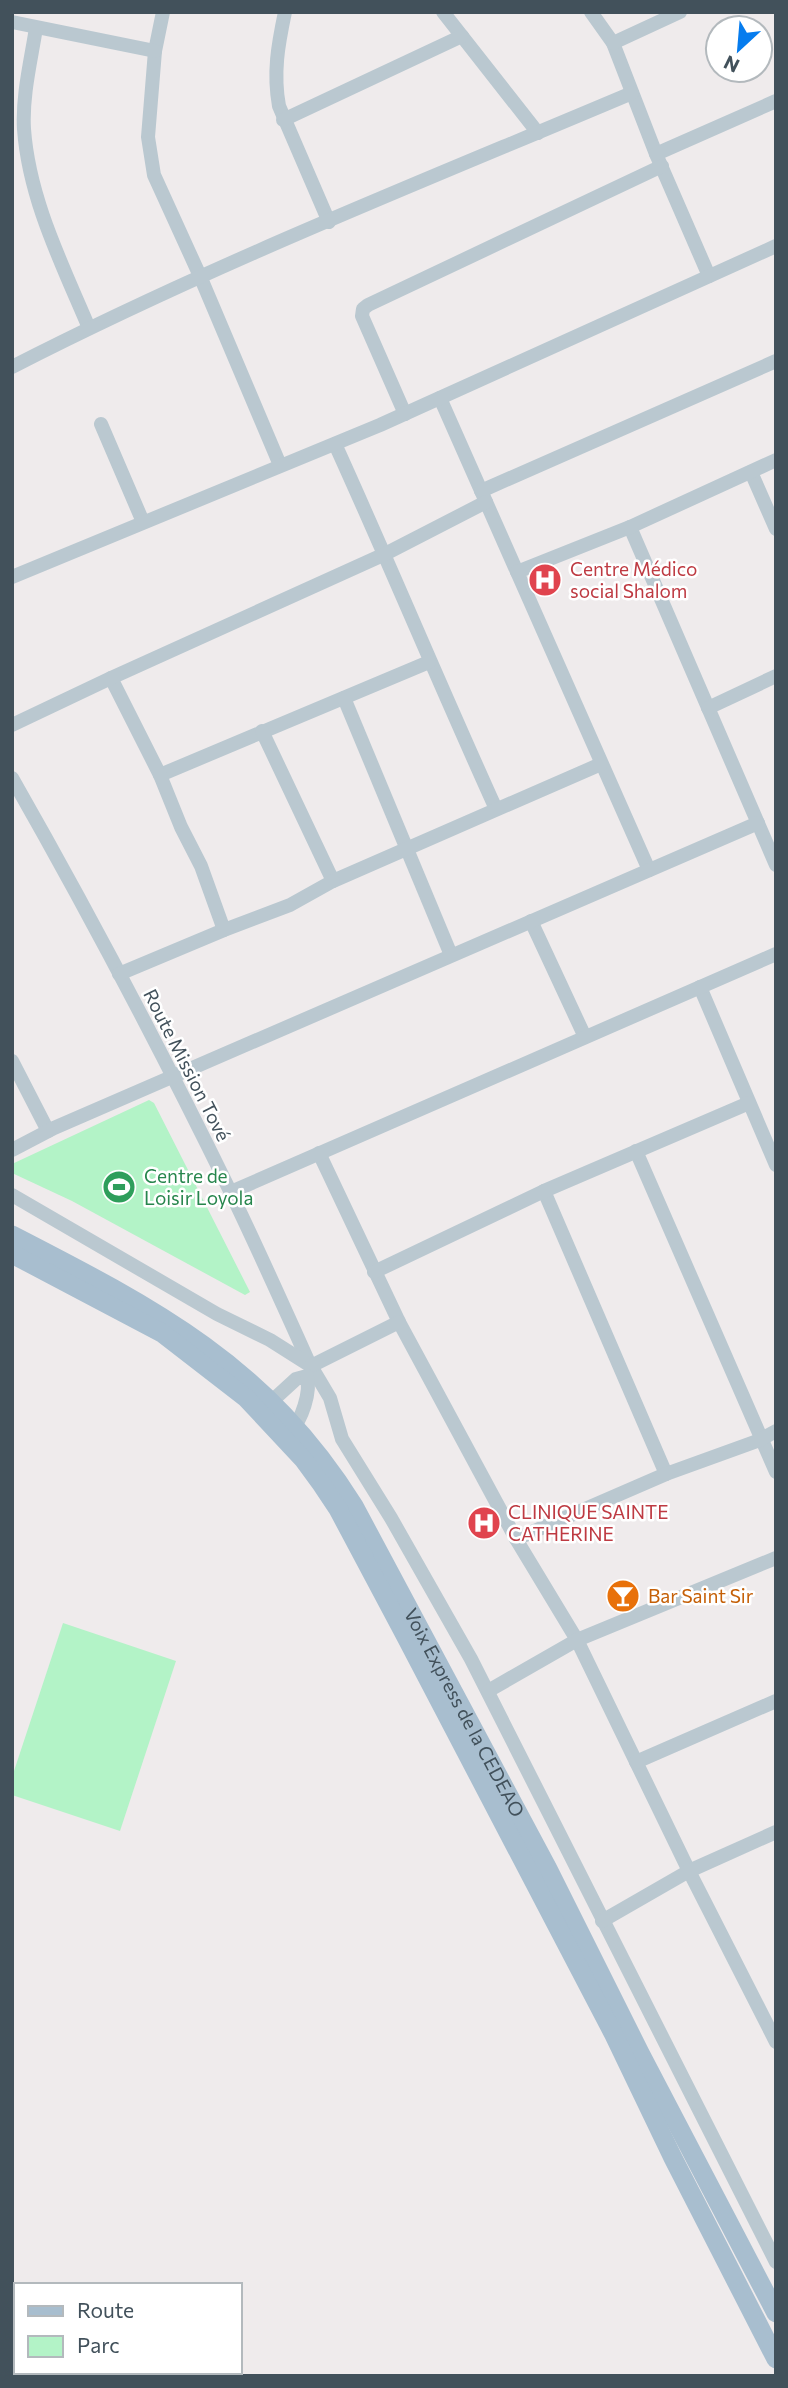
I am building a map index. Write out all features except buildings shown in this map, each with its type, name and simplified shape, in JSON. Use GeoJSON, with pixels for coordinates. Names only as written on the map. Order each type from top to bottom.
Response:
{"type":"FeatureCollection","features":[{"type":"Feature","properties":{"kind":"main road"},"geometry":{"type":"LineString","coordinates":[[12,1235],[130,1296],[183,1329],[246,1377],[272,1401],[303,1459],[338,1509],[502,1802],[673,2158],[776,2359]]}},
{"type":"Feature","properties":{"kind":"main road"},"geometry":{"type":"LineString","coordinates":[[12,1254],[162,1333],[289,1432]]}},
{"type":"Feature","properties":{"kind":"main road","name":"Voix Express de la CEDEAO"},"geometry":{"type":"LineString","coordinates":[[502,1802],[548,1869],[640,2053],[776,2313]]}},
{"type":"Feature","properties":{"kind":"street"},"geometry":{"type":"LineString","coordinates":[[163,12],[155,51],[148,137],[154,175],[280,465]]}},
{"type":"Feature","properties":{"kind":"street"},"geometry":{"type":"LineString","coordinates":[[285,12],[275,61],[275,87],[283,120],[329,222]]}},
{"type":"Feature","properties":{"kind":"street"},"geometry":{"type":"LineString","coordinates":[[443,12],[538,133]]}},
{"type":"Feature","properties":{"kind":"street"},"geometry":{"type":"LineString","coordinates":[[591,12],[613,43],[709,276]]}},
{"type":"Feature","properties":{"kind":"street"},"geometry":{"type":"LineString","coordinates":[[613,43],[680,12]]}},
{"type":"Feature","properties":{"kind":"street"},"geometry":{"type":"LineString","coordinates":[[12,22],[155,51]]}},
{"type":"Feature","properties":{"kind":"street"},"geometry":{"type":"LineString","coordinates":[[36,28],[18,114],[44,219],[89,328]]}},
{"type":"Feature","properties":{"kind":"street"},"geometry":{"type":"LineString","coordinates":[[283,120],[462,36]]}},
{"type":"Feature","properties":{"kind":"street"},"geometry":{"type":"LineString","coordinates":[[12,367],[200,276],[632,93]]}},
{"type":"Feature","properties":{"kind":"street"},"geometry":{"type":"LineString","coordinates":[[405,414],[362,316],[368,305],[776,101]]}},
{"type":"Feature","properties":{"kind":"street"},"geometry":{"type":"LineString","coordinates":[[12,577],[405,414],[776,246]]}},
{"type":"Feature","properties":{"kind":"street"},"geometry":{"type":"LineString","coordinates":[[12,725],[385,554],[484,496],[776,361]]}},
{"type":"Feature","properties":{"kind":"street"},"geometry":{"type":"LineString","coordinates":[[440,398],[649,870]]}},
{"type":"Feature","properties":{"kind":"street"},"geometry":{"type":"LineString","coordinates":[[101,424],[143,523]]}},
{"type":"Feature","properties":{"kind":"street"},"geometry":{"type":"LineString","coordinates":[[335,444],[496,809]]}},
{"type":"Feature","properties":{"kind":"street"},"geometry":{"type":"LineString","coordinates":[[517,572],[630,527],[776,460]]}},
{"type":"Feature","properties":{"kind":"street"},"geometry":{"type":"LineString","coordinates":[[751,471],[776,529]]}},
{"type":"Feature","properties":{"kind":"street"},"geometry":{"type":"LineString","coordinates":[[630,527],[776,865]]}},
{"type":"Feature","properties":{"kind":"street"},"geometry":{"type":"LineString","coordinates":[[160,775],[429,662]]}},
{"type":"Feature","properties":{"kind":"street"},"geometry":{"type":"LineString","coordinates":[[708,708],[776,676]]}},
{"type":"Feature","properties":{"kind":"street"},"geometry":{"type":"LineString","coordinates":[[111,678],[160,775],[181,827],[201,866],[224,930]]}},
{"type":"Feature","properties":{"kind":"street"},"geometry":{"type":"LineString","coordinates":[[344,698],[451,955]]}},
{"type":"Feature","properties":{"kind":"street"},"geometry":{"type":"LineString","coordinates":[[262,731],[333,881]]}},
{"type":"Feature","properties":{"kind":"street"},"geometry":{"type":"LineString","coordinates":[[119,974],[290,905],[333,881],[406,847],[601,764]]}},
{"type":"Feature","properties":{"kind":"street","name":"Route Mission Tové"},"geometry":{"type":"LineString","coordinates":[[12,778],[59,860],[231,1192],[309,1371],[330,1398],[342,1439],[391,1518],[488,1691],[602,1921],[775,2258]]}},
{"type":"Feature","properties":{"kind":"street"},"geometry":{"type":"LineString","coordinates":[[12,1150],[48,1130],[758,823]]}},
{"type":"Feature","properties":{"kind":"street"},"geometry":{"type":"LineString","coordinates":[[531,920],[585,1037]]}},
{"type":"Feature","properties":{"kind":"street"},"geometry":{"type":"LineString","coordinates":[[231,1192],[776,954]]}},
{"type":"Feature","properties":{"kind":"street"},"geometry":{"type":"LineString","coordinates":[[700,987],[776,1165]]}},
{"type":"Feature","properties":{"kind":"street"},"geometry":{"type":"LineString","coordinates":[[12,1061],[48,1130]]}},
{"type":"Feature","properties":{"kind":"street"},"geometry":{"type":"LineString","coordinates":[[374,1272],[544,1191],[749,1103]]}},
{"type":"Feature","properties":{"kind":"street"},"geometry":{"type":"LineString","coordinates":[[636,1151],[776,1472]]}},
{"type":"Feature","properties":{"kind":"street"},"geometry":{"type":"LineString","coordinates":[[319,1153],[399,1322],[516,1539],[577,1640],[689,1871],[776,2042]]}},
{"type":"Feature","properties":{"kind":"street"},"geometry":{"type":"LineString","coordinates":[[544,1191],[666,1474]]}},
{"type":"Feature","properties":{"kind":"street"},"geometry":{"type":"LineString","coordinates":[[12,1195],[217,1314],[270,1340],[309,1371],[310,1387],[289,1432]]}},
{"type":"Feature","properties":{"kind":"street"},"geometry":{"type":"LineString","coordinates":[[272,1401],[296,1379],[399,1322]]}},
{"type":"Feature","properties":{"kind":"street"},"geometry":{"type":"LineString","coordinates":[[516,1539],[666,1474],[760,1440],[776,1431]]}},
{"type":"Feature","properties":{"kind":"street"},"geometry":{"type":"LineString","coordinates":[[488,1691],[577,1640],[776,1558]]}},
{"type":"Feature","properties":{"kind":"street"},"geometry":{"type":"LineString","coordinates":[[636,1762],[776,1701]]}},
{"type":"Feature","properties":{"kind":"street"},"geometry":{"type":"LineString","coordinates":[[602,1921],[689,1871],[776,1832]]}},
{"type":"Feature","properties":{"kind":"street"},"geometry":{"type":"LineString","coordinates":[[753,2268],[775,2258]]}},
{"type":"Feature","properties":{"kind":"green space","name":"Centre de Loisir Loyola"},"geometry":{"type":"Polygon","coordinates":[[[149,1100],[154,1103],[250,1292],[245,1295],[72,1201],[12,1173],[12,1164],[149,1100]]]}},
{"type":"Feature","properties":{"kind":"green space"},"geometry":{"type":"Polygon","coordinates":[[[63,1623],[176,1661],[120,1831],[12,1795],[12,1777],[63,1623]]]}},
{"type":"Feature","properties":{"kind":"place","name":"Centre Médico social Shalom"},"geometry":{"type":"Point","coordinates":[545,580]}},
{"type":"Feature","properties":{"kind":"place","name":"Centre de Loisir Loyola"},"geometry":{"type":"Point","coordinates":[119,1187]}},
{"type":"Feature","properties":{"kind":"place","name":"CLINIQUE SAINTE CATHERINE"},"geometry":{"type":"Point","coordinates":[484,1523]}},
{"type":"Feature","properties":{"kind":"place","name":"Bar Saint Sir"},"geometry":{"type":"Point","coordinates":[623,1596]}}]}
